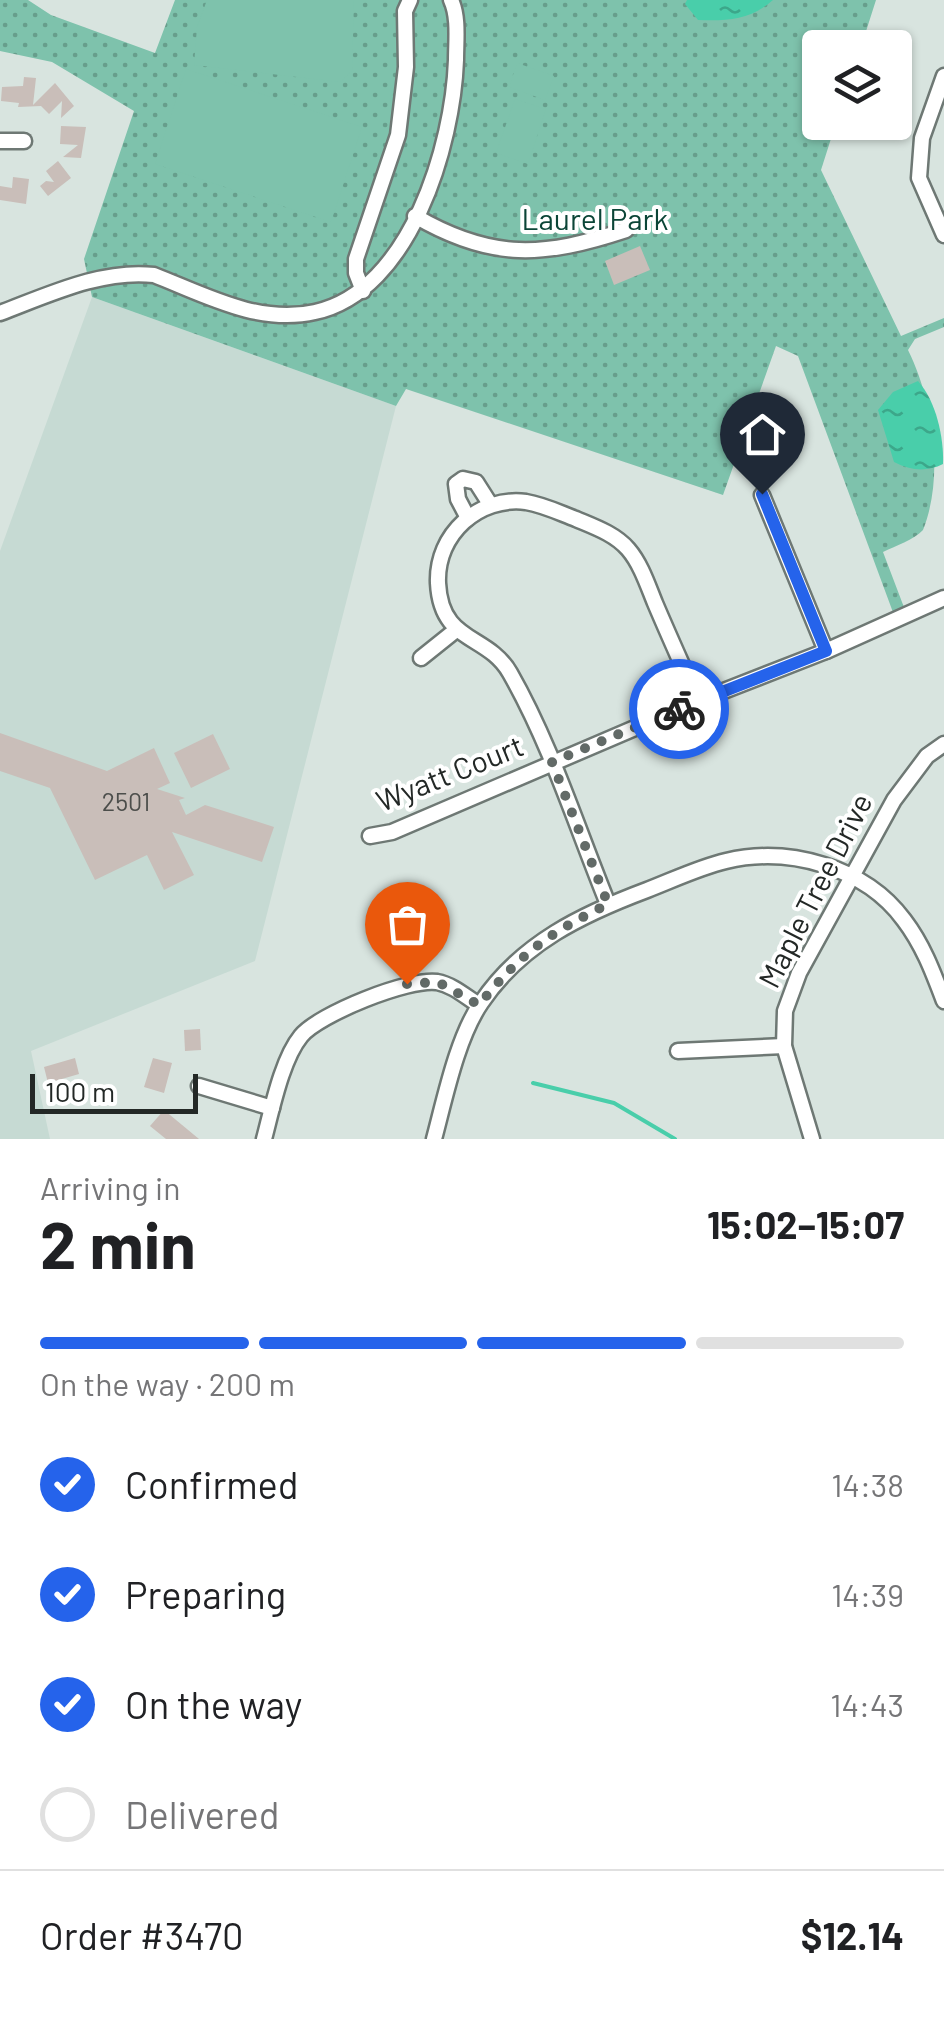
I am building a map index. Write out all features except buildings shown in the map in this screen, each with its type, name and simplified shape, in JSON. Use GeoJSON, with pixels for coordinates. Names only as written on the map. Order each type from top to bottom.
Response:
{"type":"FeatureCollection","features":[{"type":"Feature","properties":{"kind":"street"},"geometry":{"type":"LineString","coordinates":[[363,291],[356,259],[398,134],[406,67],[405,11],[410,0]]}},
{"type":"Feature","properties":{"kind":"street"},"geometry":{"type":"LineString","coordinates":[[0,313],[78,285],[137,273],[154,275],[265,316],[315,312],[363,291],[397,253],[430,184],[451,117],[456,26],[450,0]]}},
{"type":"Feature","properties":{"kind":"street"},"geometry":{"type":"LineString","coordinates":[[944,76],[922,138],[918,178],[944,234]]}},
{"type":"Feature","properties":{"kind":"street"},"geometry":{"type":"LineString","coordinates":[[0,141],[24,141]]}},
{"type":"Feature","properties":{"kind":"street"},"geometry":{"type":"LineString","coordinates":[[415,216],[495,249],[527,252],[577,246],[626,230]]}},
{"type":"Feature","properties":{"kind":"street"},"geometry":{"type":"LineString","coordinates":[[468,518],[456,484],[463,480],[476,482],[490,504]]}},
{"type":"Feature","properties":{"kind":"street"},"geometry":{"type":"LineString","coordinates":[[762,494],[826,651]]}},
{"type":"Feature","properties":{"kind":"street"},"geometry":{"type":"LineString","coordinates":[[608,904],[552,762],[508,670],[456,630],[443,611],[438,582],[440,564],[446,544],[460,523],[490,504],[523,502],[544,506],[618,539],[637,562],[698,701]]}},
{"type":"Feature","properties":{"kind":"street","name":"Wyatt Court"},"geometry":{"type":"LineString","coordinates":[[370,836],[392,832],[944,598]]}},
{"type":"Feature","properties":{"kind":"street"},"geometry":{"type":"LineString","coordinates":[[421,658],[456,630]]}},
{"type":"Feature","properties":{"kind":"street","name":"Maple Tree Drive"},"geometry":{"type":"LineString","coordinates":[[812,1139],[784,1046],[784,1011],[909,776],[944,744]]}},
{"type":"Feature","properties":{"kind":"street"},"geometry":{"type":"LineString","coordinates":[[434,1139],[479,1005],[530,948],[608,904],[724,862],[748,857],[792,857],[853,876],[902,916],[924,951],[944,1001]]}},
{"type":"Feature","properties":{"kind":"street"},"geometry":{"type":"LineString","coordinates":[[264,1139],[293,1048],[316,1022],[388,990],[424,982],[450,986],[479,1005]]}},
{"type":"Feature","properties":{"kind":"street"},"geometry":{"type":"LineString","coordinates":[[678,1051],[784,1046]]}},
{"type":"Feature","properties":{"kind":"street"},"geometry":{"type":"LineString","coordinates":[[199,1086],[272,1108]]}},
{"type":"Feature","properties":{"kind":"shaded area"},"geometry":{"type":"Polygon","coordinates":[[[92,297],[396,406],[255,961],[31,1051],[50,1139],[0,1139],[0,551],[92,297]]]}},
{"type":"Feature","properties":{"kind":"green space","name":"Laurel Park"},"geometry":{"type":"Polygon","coordinates":[[[0,0],[28,0],[51,15],[155,53],[175,0],[876,0],[866,30],[802,30],[802,140],[831,140],[821,170],[901,336],[944,318],[944,327],[915,339],[908,350],[930,416],[934,464],[923,530],[883,552],[905,610],[894,615],[798,356],[776,346],[723,495],[406,389],[396,406],[92,297],[84,259],[134,111],[52,62],[0,51],[0,0]]]}},
{"type":"Feature","properties":{"kind":"green space"},"geometry":{"type":"Polygon","coordinates":[[[207,0],[354,0],[352,71],[340,82],[194,65],[197,27],[207,0]]]}},
{"type":"Feature","properties":{"kind":"green space"},"geometry":{"type":"Polygon","coordinates":[[[517,63],[554,76],[545,100],[509,87],[517,63]]]}},
{"type":"Feature","properties":{"kind":"green space"},"geometry":{"type":"Polygon","coordinates":[[[186,69],[362,127],[331,222],[155,164],[186,69]]]}},
{"type":"Feature","properties":{"kind":"green space"},"geometry":{"type":"Polygon","coordinates":[[[515,99],[546,109],[528,164],[496,153],[515,99]]]}},
{"type":"Feature","properties":{"kind":"water"},"geometry":{"type":"Polygon","coordinates":[[[687,0],[773,0],[747,15],[698,20],[685,4],[687,0]]]}},
{"type":"Feature","properties":{"kind":"water"},"geometry":{"type":"Polygon","coordinates":[[[918,381],[934,409],[943,454],[943,464],[925,469],[894,462],[878,410],[893,392],[918,381]]]}},
{"type":"Feature","properties":{"kind":"waterway"},"geometry":{"type":"LineString","coordinates":[[533,1083],[614,1103],[675,1139]]}},
{"type":"Feature","properties":{"kind":"way so far"},"geometry":{"type":"LineString","coordinates":[[407,984],[438,982],[479,1005],[530,948],[608,904],[552,762],[679,709]]}},
{"type":"Feature","properties":{"kind":"route"},"geometry":{"type":"LineString","coordinates":[[679,709],[826,651],[762,494]]}}]}
